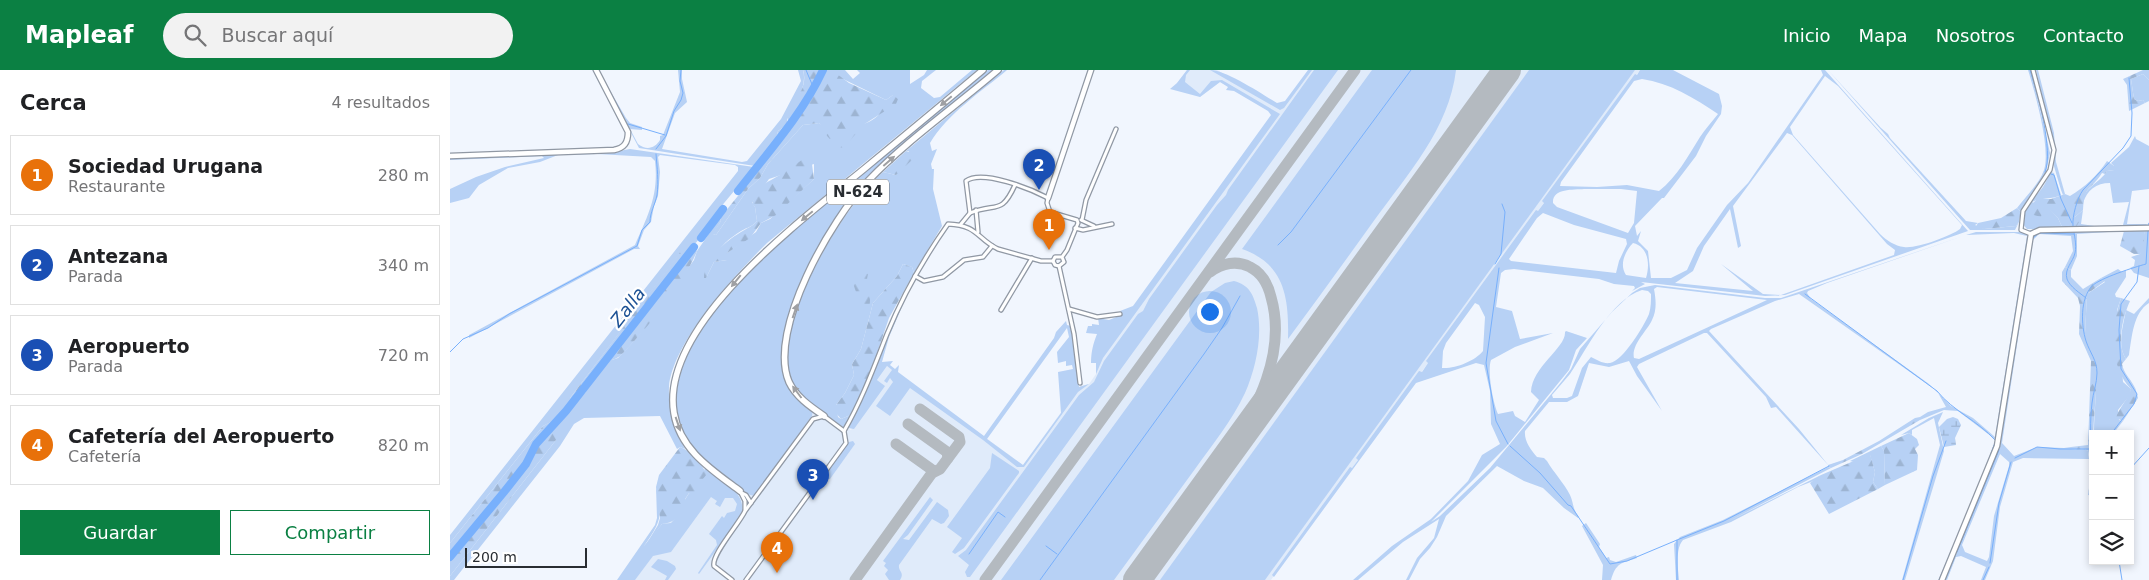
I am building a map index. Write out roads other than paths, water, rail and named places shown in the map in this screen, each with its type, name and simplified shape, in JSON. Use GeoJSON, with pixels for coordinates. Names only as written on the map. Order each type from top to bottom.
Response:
{"type":"FeatureCollection","features":[{"type":"Feature","properties":{"kind":"highway","name":"N-624"},"geometry":{"type":"LineString","coordinates":[[740,491],[695,455],[677,425],[674,413],[673,388],[683,354],[730,289],[770,246],[983,70]]}},
{"type":"Feature","properties":{"kind":"highway","name":"N-624"},"geometry":{"type":"LineString","coordinates":[[824,416],[807,404],[795,391],[786,372],[784,353],[787,334],[796,306],[824,242],[842,211],[868,181],[998,70]]}},
{"type":"Feature","properties":{"kind":"street"},"geometry":{"type":"LineString","coordinates":[[450,156],[614,150],[624,147],[628,139],[628,132],[596,70]]}},
{"type":"Feature","properties":{"kind":"street"},"geometry":{"type":"LineString","coordinates":[[1091,70],[1047,203],[1050,212],[1082,220],[1094,226]]}},
{"type":"Feature","properties":{"kind":"street"},"geometry":{"type":"LineString","coordinates":[[2031,234],[2021,230],[2021,218],[2050,170],[2054,150],[2033,70]]}},
{"type":"Feature","properties":{"kind":"street"},"geometry":{"type":"LineString","coordinates":[[1082,220],[1086,200],[1116,129]]}},
{"type":"Feature","properties":{"kind":"street"},"geometry":{"type":"LineString","coordinates":[[970,213],[966,181],[971,178],[990,177],[1048,198]]}},
{"type":"Feature","properties":{"kind":"street"},"geometry":{"type":"LineString","coordinates":[[961,224],[970,213],[976,210],[1001,206],[1008,201],[1015,186]]}},
{"type":"Feature","properties":{"kind":"street"},"geometry":{"type":"LineString","coordinates":[[976,210],[978,232]]}},
{"type":"Feature","properties":{"kind":"street"},"geometry":{"type":"LineString","coordinates":[[1062,257],[1076,228],[1077,220]]}},
{"type":"Feature","properties":{"kind":"street"},"geometry":{"type":"LineString","coordinates":[[746,580],[846,443],[844,432],[871,377],[888,332],[916,276],[948,224],[961,224],[978,232],[992,246],[1032,258],[1053,261],[1055,265],[1059,266],[1069,309],[1080,383]]}},
{"type":"Feature","properties":{"kind":"street"},"geometry":{"type":"LineString","coordinates":[[1076,228],[1083,230],[1094,226],[1112,224]]}},
{"type":"Feature","properties":{"kind":"street"},"geometry":{"type":"LineString","coordinates":[[2031,234],[2036,231],[2149,228]]}},
{"type":"Feature","properties":{"kind":"street"},"geometry":{"type":"LineString","coordinates":[[1942,580],[1997,446],[2031,234]]}},
{"type":"Feature","properties":{"kind":"street"},"geometry":{"type":"LineString","coordinates":[[916,276],[924,281],[943,278],[964,260],[983,257],[992,246]]}},
{"type":"Feature","properties":{"kind":"street"},"geometry":{"type":"LineString","coordinates":[[1053,261],[1057,256],[1062,257]]}},
{"type":"Feature","properties":{"kind":"street"},"geometry":{"type":"LineString","coordinates":[[1059,266],[1064,262],[1062,257]]}},
{"type":"Feature","properties":{"kind":"street"},"geometry":{"type":"LineString","coordinates":[[1001,310],[1032,258]]}},
{"type":"Feature","properties":{"kind":"street"},"geometry":{"type":"LineString","coordinates":[[1069,309],[1096,316],[1120,314]]}},
{"type":"Feature","properties":{"kind":"street"},"geometry":{"type":"LineString","coordinates":[[732,580],[714,566],[713,560],[812,419],[824,416],[844,432]]}},
{"type":"Feature","properties":{"kind":"street"},"geometry":{"type":"LineString","coordinates":[[740,491],[749,498],[751,504]]}},
{"type":"Feature","properties":{"kind":"street"},"geometry":{"type":"LineString","coordinates":[[740,491],[745,501],[746,511]]}},
{"type":"Feature","properties":{"kind":"waterway"},"geometry":{"type":"LineString","coordinates":[[656,149],[666,136],[674,111],[681,100],[683,93],[680,81],[681,70]]}},
{"type":"Feature","properties":{"kind":"waterway"},"geometry":{"type":"LineString","coordinates":[[806,70],[814,89]]}},
{"type":"Feature","properties":{"kind":"waterway","name":"Zalla"},"geometry":{"type":"LineString","coordinates":[[738,191],[795,118],[815,87],[823,70]]}},
{"type":"Feature","properties":{"kind":"waterway"},"geometry":{"type":"LineString","coordinates":[[1278,245],[1291,232],[1411,70]]}},
{"type":"Feature","properties":{"kind":"waterway"},"geometry":{"type":"LineString","coordinates":[[2030,70],[2046,136],[2047,162],[2045,172]]}},
{"type":"Feature","properties":{"kind":"waterway"},"geometry":{"type":"LineString","coordinates":[[2086,298],[2070,285],[2066,275],[2076,250],[2073,226],[2074,213],[2083,190],[2123,148],[2131,136],[2132,113],[2129,78]]}},
{"type":"Feature","properties":{"kind":"waterway"},"geometry":{"type":"LineString","coordinates":[[628,124],[665,135]]}},
{"type":"Feature","properties":{"kind":"waterway"},"geometry":{"type":"LineString","coordinates":[[450,352],[463,339],[488,328],[509,314],[637,246],[642,230],[650,222],[657,195],[656,154]]}},
{"type":"Feature","properties":{"kind":"waterway"},"geometry":{"type":"LineString","coordinates":[[2051,174],[2054,175],[2061,199],[2072,223]]}},
{"type":"Feature","properties":{"kind":"waterway"},"geometry":{"type":"LineString","coordinates":[[1495,264],[1501,254],[1505,212],[1502,204]]}},
{"type":"Feature","properties":{"kind":"waterway","name":"Zalla"},"geometry":{"type":"LineString","coordinates":[[701,238],[723,209]]}},
{"type":"Feature","properties":{"kind":"waterway"},"geometry":{"type":"LineString","coordinates":[[2091,430],[2097,368],[2084,335],[2083,312],[2085,298],[2088,291],[2096,283],[2118,273],[2146,264],[2148,231]]}},
{"type":"Feature","properties":{"kind":"waterway"},"geometry":{"type":"LineString","coordinates":[[2033,238],[2039,233],[2074,234]]}},
{"type":"Feature","properties":{"kind":"waterway","name":"Zalla"},"geometry":{"type":"LineString","coordinates":[[450,557],[526,464],[536,444],[566,411],[694,247]]}},
{"type":"Feature","properties":{"kind":"waterway"},"geometry":{"type":"LineString","coordinates":[[2114,430],[2134,404],[2137,394],[2121,369],[2119,330],[2121,304],[2137,282],[2139,266]]}},
{"type":"Feature","properties":{"kind":"waterway"},"geometry":{"type":"LineString","coordinates":[[1499,268],[1486,363],[1496,421],[1508,444]]}},
{"type":"Feature","properties":{"kind":"waterway"},"geometry":{"type":"LineString","coordinates":[[1805,294],[1937,391],[1950,404],[1995,440]]}},
{"type":"Feature","properties":{"kind":"waterway"},"geometry":{"type":"LineString","coordinates":[[1040,580],[1204,354],[1222,328],[1240,296]]}},
{"type":"Feature","properties":{"kind":"waterway"},"geometry":{"type":"LineString","coordinates":[[2000,444],[2021,309]]}},
{"type":"Feature","properties":{"kind":"waterway"},"geometry":{"type":"LineString","coordinates":[[1903,580],[1933,476],[1946,441]]}},
{"type":"Feature","properties":{"kind":"waterway"},"geometry":{"type":"LineString","coordinates":[[1987,465],[1994,445]]}},
{"type":"Feature","properties":{"kind":"waterway"},"geometry":{"type":"LineString","coordinates":[[1510,446],[1540,473],[1568,505],[1571,506],[1610,564],[1627,561],[1677,540],[1677,580]]}},
{"type":"Feature","properties":{"kind":"waterway"},"geometry":{"type":"LineString","coordinates":[[2015,458],[2037,447],[2089,449]]}},
{"type":"Feature","properties":{"kind":"waterway"},"geometry":{"type":"LineString","coordinates":[[2134,465],[2149,448]]}},
{"type":"Feature","properties":{"kind":"waterway"},"geometry":{"type":"LineString","coordinates":[[1957,552],[1999,450]]}},
{"type":"Feature","properties":{"kind":"waterway"},"geometry":{"type":"LineString","coordinates":[[1990,563],[1999,503],[2011,462]]}},
{"type":"Feature","properties":{"kind":"waterway"},"geometry":{"type":"LineString","coordinates":[[1677,540],[1724,521],[1829,466]]}},
{"type":"Feature","properties":{"kind":"waterway"},"geometry":{"type":"LineString","coordinates":[[1939,580],[1980,483]]}},
{"type":"Feature","properties":{"kind":"waterway"},"geometry":{"type":"LineString","coordinates":[[969,554],[998,512],[1005,517]]}},
{"type":"Feature","properties":{"kind":"waterway"},"geometry":{"type":"LineString","coordinates":[[1046,546],[1057,554]]}},
{"type":"Feature","properties":{"kind":"waterway"},"geometry":{"type":"LineString","coordinates":[[1945,580],[1955,556]]}},
{"type":"Feature","properties":{"kind":"waterway"},"geometry":{"type":"LineString","coordinates":[[2120,565],[2122,580]]}},
{"type":"Feature","properties":{"kind":"waterway"},"geometry":{"type":"LineString","coordinates":[[1983,580],[1989,567]]}},
{"type":"Feature","properties":{"kind":"place","name":"Antezana"},"geometry":{"type":"Point","coordinates":[1039,190]}},
{"type":"Feature","properties":{"kind":"place","name":"Sociedad Urugana"},"geometry":{"type":"Point","coordinates":[1049,250]}},
{"type":"Feature","properties":{"kind":"place","name":"Aeropuerto"},"geometry":{"type":"Point","coordinates":[813,500]}},
{"type":"Feature","properties":{"kind":"place","name":"Cafetería del Aeropuerto"},"geometry":{"type":"Point","coordinates":[777,573]}}]}
